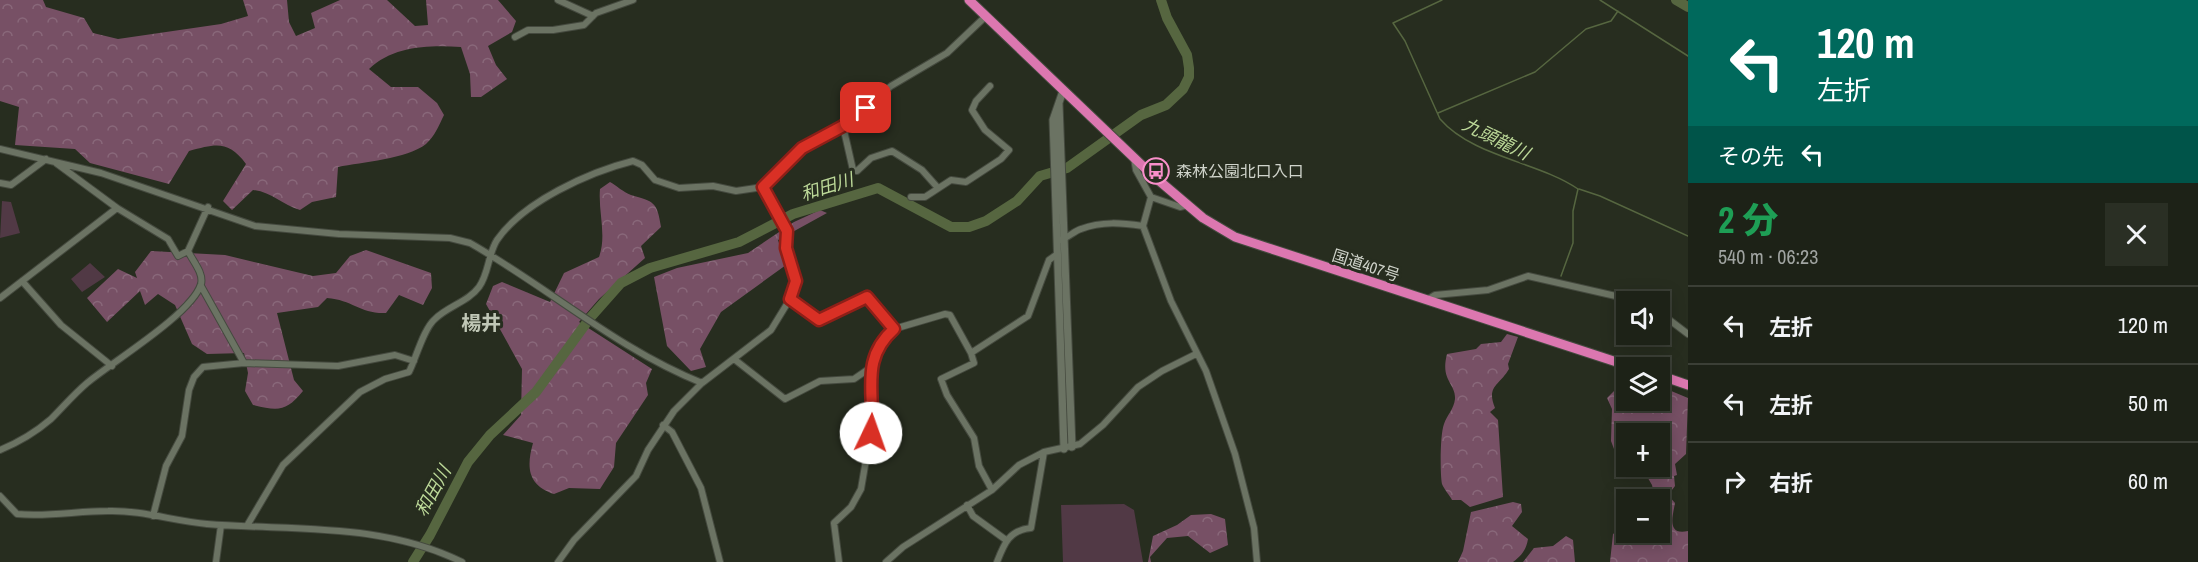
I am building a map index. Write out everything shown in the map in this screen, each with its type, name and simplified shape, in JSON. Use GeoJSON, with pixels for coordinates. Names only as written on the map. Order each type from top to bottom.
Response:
{"type":"FeatureCollection","features":[{"type":"Feature","properties":{"kind":"highway"},"geometry":{"type":"LineString","coordinates":[[969,0],[1064,91]]}},
{"type":"Feature","properties":{"kind":"highway","name":"国道407号"},"geometry":{"type":"LineString","coordinates":[[1064,91],[1134,158],[1189,205],[1235,237],[1616,362]]}},
{"type":"Feature","properties":{"kind":"highway"},"geometry":{"type":"LineString","coordinates":[[1670,379],[1688,385]]}},
{"type":"Feature","properties":{"kind":"street"},"geometry":{"type":"LineString","coordinates":[[558,0],[594,16]]}},
{"type":"Feature","properties":{"kind":"street"},"geometry":{"type":"LineString","coordinates":[[515,37],[528,30],[553,30],[584,25],[602,10],[633,0]]}},
{"type":"Feature","properties":{"kind":"street"},"geometry":{"type":"LineString","coordinates":[[248,524],[283,465],[360,393],[385,379],[409,372],[434,319],[467,298],[481,285],[490,254],[513,220],[558,190],[596,172],[614,169],[633,161],[642,165],[656,180],[679,188],[713,186],[736,191],[763,187],[802,148],[843,126],[891,86],[947,53],[986,16]]}},
{"type":"Feature","properties":{"kind":"street"},"geometry":{"type":"LineString","coordinates":[[911,197],[925,197],[951,180],[966,182],[1001,159],[1009,150],[985,130],[972,110],[976,100],[990,86]]}},
{"type":"Feature","properties":{"kind":"street"},"geometry":{"type":"LineString","coordinates":[[1064,91],[1059,102],[1060,240],[1068,448]]}},
{"type":"Feature","properties":{"kind":"street"},"geometry":{"type":"LineString","coordinates":[[843,126],[853,170],[857,171],[880,154],[892,151],[922,170],[938,188]]}},
{"type":"Feature","properties":{"kind":"street"},"geometry":{"type":"LineString","coordinates":[[0,149],[101,172],[208,207],[255,226],[339,234],[450,238],[470,243],[490,254],[591,324],[664,368],[702,383]]}},
{"type":"Feature","properties":{"kind":"street"},"geometry":{"type":"LineString","coordinates":[[1134,158],[1136,170],[1151,197],[1180,207],[1189,205]]}},
{"type":"Feature","properties":{"kind":"street"},"geometry":{"type":"LineString","coordinates":[[0,183],[11,185],[48,159]]}},
{"type":"Feature","properties":{"kind":"street"},"geometry":{"type":"LineString","coordinates":[[48,159],[168,239],[178,256],[188,251],[208,207]]}},
{"type":"Feature","properties":{"kind":"street"},"geometry":{"type":"LineString","coordinates":[[558,562],[574,540],[636,476],[663,425],[702,383],[771,330],[790,299],[796,281],[786,248],[787,231],[763,187]]}},
{"type":"Feature","properties":{"kind":"street"},"geometry":{"type":"LineString","coordinates":[[1151,197],[1143,226],[1171,301],[1206,370],[1238,465],[1254,528],[1257,562]]}},
{"type":"Feature","properties":{"kind":"street"},"geometry":{"type":"LineString","coordinates":[[0,298],[117,207]]}},
{"type":"Feature","properties":{"kind":"street"},"geometry":{"type":"LineString","coordinates":[[1068,448],[1056,255],[1060,240],[1080,229],[1100,224],[1115,222],[1143,226]]}},
{"type":"Feature","properties":{"kind":"street"},"geometry":{"type":"LineString","coordinates":[[188,251],[202,276],[201,286],[244,363]]}},
{"type":"Feature","properties":{"kind":"street"},"geometry":{"type":"LineString","coordinates":[[971,353],[1029,316],[1049,260],[1056,255]]}},
{"type":"Feature","properties":{"kind":"street"},"geometry":{"type":"LineString","coordinates":[[1426,300],[1435,296],[1488,290],[1528,276],[1616,296]]}},
{"type":"Feature","properties":{"kind":"street"},"geometry":{"type":"LineString","coordinates":[[22,281],[61,324],[112,366]]}},
{"type":"Feature","properties":{"kind":"street"},"geometry":{"type":"LineString","coordinates":[[0,450],[50,420],[88,381],[112,366],[174,316],[201,286]]}},
{"type":"Feature","properties":{"kind":"street"},"geometry":{"type":"LineString","coordinates":[[790,299],[819,320],[867,297],[894,329]]}},
{"type":"Feature","properties":{"kind":"street"},"geometry":{"type":"LineString","coordinates":[[734,358],[785,399],[820,381],[854,379],[870,368],[886,336],[894,329],[945,314],[950,315],[974,363],[941,379],[947,395],[974,438],[979,466],[992,490]]}},
{"type":"Feature","properties":{"kind":"street"},"geometry":{"type":"LineString","coordinates":[[1670,320],[1688,334]]}},
{"type":"Feature","properties":{"kind":"street"},"geometry":{"type":"LineString","coordinates":[[886,562],[903,547],[992,490],[1019,465],[1044,452],[1068,448],[1093,434],[1138,387],[1161,371],[1196,354]]}},
{"type":"Feature","properties":{"kind":"street"},"geometry":{"type":"LineString","coordinates":[[153,516],[166,466],[182,436],[189,390],[194,377],[203,367],[244,363],[338,366],[395,355],[414,362]]}},
{"type":"Feature","properties":{"kind":"street"},"geometry":{"type":"LineString","coordinates":[[838,562],[834,523],[851,507],[861,489],[868,453],[873,413],[870,368]]}},
{"type":"Feature","properties":{"kind":"street"},"geometry":{"type":"LineString","coordinates":[[663,425],[672,432],[701,488],[720,562]]}},
{"type":"Feature","properties":{"kind":"street"},"geometry":{"type":"LineString","coordinates":[[997,562],[1006,540],[1017,531],[1031,528],[1044,452]]}},
{"type":"Feature","properties":{"kind":"street"},"geometry":{"type":"LineString","coordinates":[[0,496],[17,514],[36,516],[106,510],[133,511],[175,521],[221,525],[248,524],[340,529],[387,536],[442,552],[462,562]]}},
{"type":"Feature","properties":{"kind":"street"},"geometry":{"type":"LineString","coordinates":[[967,505],[973,516],[1006,540]]}},
{"type":"Feature","properties":{"kind":"street"},"geometry":{"type":"LineString","coordinates":[[216,562],[221,525]]}},
{"type":"Feature","properties":{"kind":"shaded area"},"geometry":{"type":"Polygon","coordinates":[[[2,201],[11,202],[20,233],[0,238],[2,201]]]}},
{"type":"Feature","properties":{"kind":"shaded area"},"geometry":{"type":"Polygon","coordinates":[[[90,263],[105,277],[82,292],[71,279],[90,263]]]}},
{"type":"Feature","properties":{"kind":"shaded area"},"geometry":{"type":"Polygon","coordinates":[[[1124,504],[1134,510],[1143,562],[1063,562],[1061,505],[1124,504]]]}},
{"type":"Feature","properties":{"kind":"green space"},"geometry":{"type":"Polygon","coordinates":[[[0,0],[43,0],[46,7],[84,18],[93,33],[118,39],[221,24],[248,16],[243,0],[287,0],[289,22],[296,36],[315,28],[311,13],[340,0],[387,0],[415,26],[428,25],[426,0],[498,0],[516,21],[512,32],[488,46],[496,65],[507,79],[481,97],[471,97],[470,74],[461,47],[436,46],[400,51],[379,61],[369,69],[391,87],[418,87],[437,103],[444,115],[426,144],[396,157],[338,167],[336,197],[312,202],[300,210],[266,193],[253,190],[232,210],[223,201],[246,164],[227,147],[214,146],[189,151],[169,184],[90,163],[75,149],[15,145],[19,107],[0,101],[0,0]]]}},
{"type":"Feature","properties":{"kind":"green space"},"geometry":{"type":"Polygon","coordinates":[[[610,182],[628,194],[650,201],[656,207],[661,227],[641,246],[645,258],[599,299],[579,322],[652,369],[646,383],[648,395],[616,443],[614,467],[600,489],[569,488],[554,494],[539,486],[531,474],[530,460],[533,443],[503,435],[521,415],[522,369],[486,304],[493,286],[502,282],[550,302],[564,273],[599,257],[602,240],[600,189],[610,182]]]}},
{"type":"Feature","properties":{"kind":"green space"},"geometry":{"type":"Polygon","coordinates":[[[820,210],[827,213],[778,240],[786,265],[721,312],[700,349],[706,367],[691,371],[667,346],[654,277],[677,268],[748,253],[794,222],[820,210]]]}},
{"type":"Feature","properties":{"kind":"green space"},"geometry":{"type":"Polygon","coordinates":[[[366,250],[431,273],[432,288],[423,305],[399,295],[386,313],[377,313],[344,301],[327,298],[318,307],[277,313],[294,380],[303,391],[292,403],[281,408],[253,405],[245,391],[248,373],[244,353],[207,354],[192,344],[175,305],[158,294],[145,305],[140,291],[107,322],[87,298],[118,269],[137,278],[135,272],[151,251],[225,255],[313,276],[336,273],[350,256],[366,250]]]}},
{"type":"Feature","properties":{"kind":"green space"},"geometry":{"type":"Polygon","coordinates":[[[1507,334],[1518,337],[1508,364],[1509,369],[1493,390],[1495,408],[1490,412],[1498,420],[1503,497],[1470,507],[1461,500],[1452,500],[1442,484],[1443,429],[1455,399],[1445,370],[1445,363],[1447,354],[1476,349],[1481,344],[1501,342],[1507,334]]]}},
{"type":"Feature","properties":{"kind":"green space"},"geometry":{"type":"Polygon","coordinates":[[[1616,389],[1616,411],[1670,411],[1670,390],[1688,398],[1686,454],[1675,464],[1677,475],[1674,476],[1675,486],[1670,492],[1670,489],[1653,489],[1647,477],[1670,477],[1670,423],[1616,423],[1616,454],[1611,441],[1612,409],[1607,398],[1616,389]]]}},
{"type":"Feature","properties":{"kind":"green space"},"geometry":{"type":"Polygon","coordinates":[[[1670,497],[1675,503],[1672,518],[1674,528],[1681,532],[1688,531],[1688,562],[1610,562],[1613,534],[1616,532],[1616,543],[1670,543],[1670,497]]]}},
{"type":"Feature","properties":{"kind":"green space"},"geometry":{"type":"Polygon","coordinates":[[[1513,502],[1521,504],[1522,512],[1512,526],[1528,539],[1521,555],[1513,562],[1458,562],[1463,551],[1471,512],[1513,502]]]}},
{"type":"Feature","properties":{"kind":"green space"},"geometry":{"type":"Polygon","coordinates":[[[1211,514],[1225,519],[1228,545],[1210,553],[1188,536],[1167,538],[1150,557],[1151,562],[1148,562],[1153,536],[1177,525],[1191,515],[1211,514]]]}},
{"type":"Feature","properties":{"kind":"green space"},"geometry":{"type":"Polygon","coordinates":[[[1566,536],[1573,540],[1575,562],[1523,562],[1534,548],[1553,546],[1566,536]]]}},
{"type":"Feature","properties":{"kind":"waterway","name":"和田川"},"geometry":{"type":"LineString","coordinates":[[413,562],[430,535],[468,462],[490,435],[536,392],[590,318],[621,283],[650,268],[739,242],[793,214],[878,188],[951,227],[969,227],[986,221],[1017,201],[1040,176],[1067,168],[1141,115],[1166,105],[1183,89],[1189,77],[1187,55],[1167,18],[1161,0]]}},
{"type":"Feature","properties":{"kind":"waterway","name":"九頭龍川"},"geometry":{"type":"LineString","coordinates":[[1442,0],[1393,23],[1405,41],[1440,119],[1454,132],[1488,151],[1545,172],[1578,189],[1573,211],[1573,243],[1561,276]]}},
{"type":"Feature","properties":{"kind":"waterway","name":"九頭龍川"},"geometry":{"type":"LineString","coordinates":[[1600,0],[1688,56]]}},
{"type":"Feature","properties":{"kind":"waterway"},"geometry":{"type":"LineString","coordinates":[[1676,0],[1688,7]]}},
{"type":"Feature","properties":{"kind":"waterway"},"geometry":{"type":"LineString","coordinates":[[1438,113],[1535,72],[1586,29],[1611,21],[1618,11]]}},
{"type":"Feature","properties":{"kind":"waterway"},"geometry":{"type":"LineString","coordinates":[[1579,189],[1600,196],[1688,236]]}},
{"type":"Feature","properties":{"kind":"place","name":"森林公園北口入口"},"geometry":{"type":"Point","coordinates":[1156,171]}},
{"type":"Feature","properties":{"kind":"district","name":"楊井"},"geometry":{"type":"Point","coordinates":[481,323]}},
{"type":"Feature","properties":{"kind":"route"},"geometry":{"type":"LineString","coordinates":[[866,108],[843,126],[802,148],[763,187],[787,231],[784,241],[796,281],[790,299],[819,320],[867,297],[894,329],[886,336],[870,368],[873,413],[871,433]]}}]}
